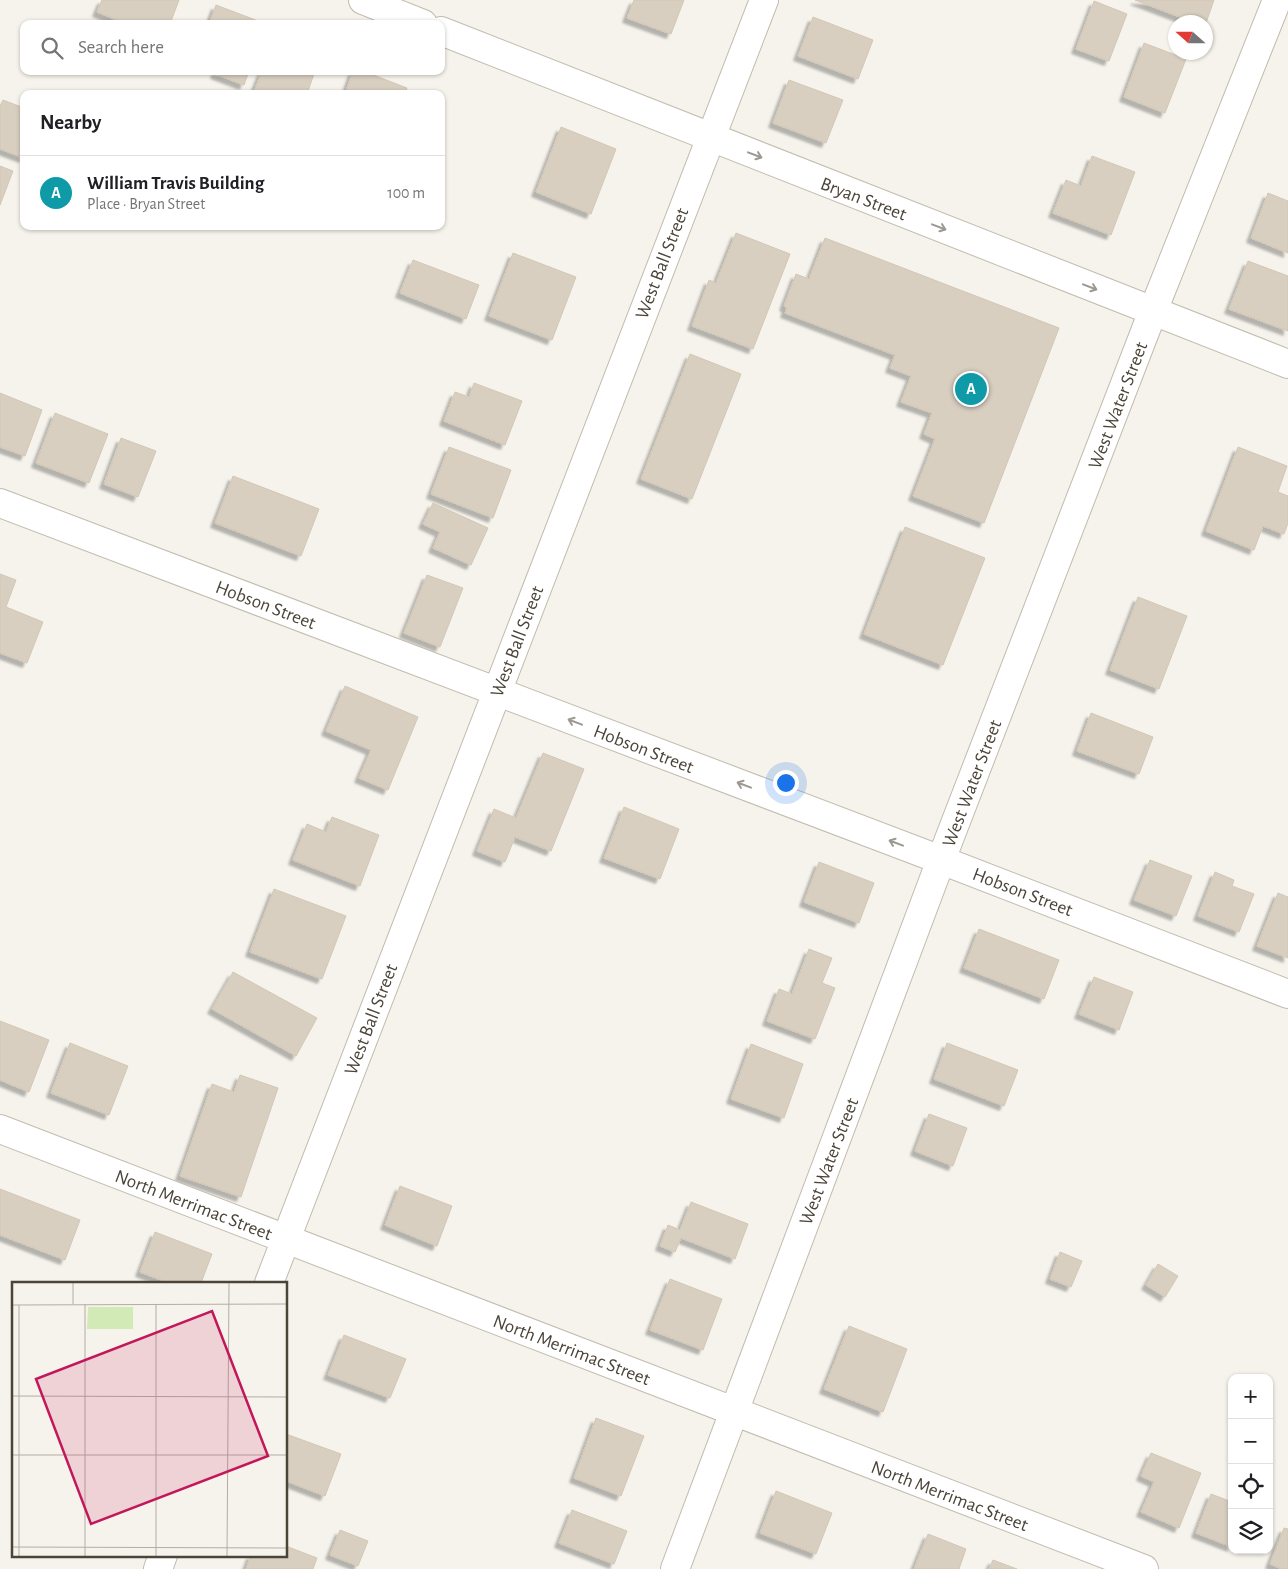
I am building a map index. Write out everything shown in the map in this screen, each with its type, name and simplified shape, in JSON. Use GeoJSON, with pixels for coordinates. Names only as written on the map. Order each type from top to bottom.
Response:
{"type":"FeatureCollection","features":[{"type":"Feature","properties":{"kind":"street"},"geometry":{"type":"LineString","coordinates":[[363,0],[413,20]]}},
{"type":"Feature","properties":{"kind":"street","name":"West Ball Street"},"geometry":{"type":"LineString","coordinates":[[269,1282],[764,0]]}},
{"type":"Feature","properties":{"kind":"street","name":"West Water Street"},"geometry":{"type":"LineString","coordinates":[[675,1569],[941,860],[1277,0]]}},
{"type":"Feature","properties":{"kind":"street","name":"Bryan Street"},"geometry":{"type":"LineString","coordinates":[[445,33],[1288,364]]}},
{"type":"Feature","properties":{"kind":"street","name":"Hobson Street"},"geometry":{"type":"LineString","coordinates":[[0,503],[941,860],[1288,994]]}},
{"type":"Feature","properties":{"kind":"street","name":"North Merrimac Street"},"geometry":{"type":"LineString","coordinates":[[0,1129],[1144,1569]]}},
{"type":"Feature","properties":{"kind":"street"},"geometry":{"type":"LineString","coordinates":[[158,1569],[163,1556]]}},
{"type":"Feature","properties":{"kind":"building"},"geometry":{"type":"Polygon","coordinates":[[[102,0],[179,0],[172,20],[117,20],[97,12],[102,0]]]}},
{"type":"Feature","properties":{"kind":"building"},"geometry":{"type":"Polygon","coordinates":[[[634,0],[684,0],[671,34],[627,18],[634,0]]]}},
{"type":"Feature","properties":{"kind":"building"},"geometry":{"type":"Polygon","coordinates":[[[1135,0],[1214,0],[1209,15],[1175,15],[1135,0]]]}},
{"type":"Feature","properties":{"kind":"building"},"geometry":{"type":"Polygon","coordinates":[[[1094,1],[1127,14],[1109,61],[1076,49],[1094,1]]]}},
{"type":"Feature","properties":{"kind":"building"},"geometry":{"type":"Polygon","coordinates":[[[216,5],[255,20],[210,20],[216,5]]]}},
{"type":"Feature","properties":{"kind":"building"},"geometry":{"type":"Polygon","coordinates":[[[813,17],[873,40],[858,79],[798,56],[813,17]]]}},
{"type":"Feature","properties":{"kind":"building"},"geometry":{"type":"Polygon","coordinates":[[[1144,43],[1168,52],[1168,60],[1186,60],[1165,113],[1124,97],[1144,43]]]}},
{"type":"Feature","properties":{"kind":"building"},"geometry":{"type":"Polygon","coordinates":[[[218,75],[248,75],[244,85],[218,75]]]}},
{"type":"Feature","properties":{"kind":"building"},"geometry":{"type":"Polygon","coordinates":[[[260,75],[314,75],[308,90],[255,90],[260,75]]]}},
{"type":"Feature","properties":{"kind":"building"},"geometry":{"type":"Polygon","coordinates":[[[352,75],[373,75],[407,88],[406,90],[346,90],[352,75]]]}},
{"type":"Feature","properties":{"kind":"building"},"geometry":{"type":"Polygon","coordinates":[[[789,80],[843,100],[826,143],[773,123],[789,80]]]}},
{"type":"Feature","properties":{"kind":"building"},"geometry":{"type":"Polygon","coordinates":[[[3,100],[20,106],[20,156],[0,149],[0,106],[3,100]]]}},
{"type":"Feature","properties":{"kind":"building"},"geometry":{"type":"Polygon","coordinates":[[[561,127],[616,149],[591,214],[536,192],[561,127]]]}},
{"type":"Feature","properties":{"kind":"building"},"geometry":{"type":"Polygon","coordinates":[[[1092,156],[1135,172],[1111,235],[1053,213],[1066,180],[1081,186],[1092,156]]]}},
{"type":"Feature","properties":{"kind":"building"},"geometry":{"type":"Polygon","coordinates":[[[0,166],[13,171],[0,205],[0,166]]]}},
{"type":"Feature","properties":{"kind":"building"},"geometry":{"type":"Polygon","coordinates":[[[1268,193],[1288,201],[1288,253],[1251,238],[1268,193]]]}},
{"type":"Feature","properties":{"kind":"building"},"geometry":{"type":"Polygon","coordinates":[[[736,233],[790,254],[753,349],[692,326],[709,280],[716,283],[736,233]]]}},
{"type":"Feature","properties":{"kind":"building"},"geometry":{"type":"Polygon","coordinates":[[[825,238],[1059,328],[984,523],[913,496],[935,439],[924,434],[932,413],[901,402],[911,376],[890,368],[895,355],[785,313],[787,308],[784,306],[796,274],[809,279],[825,238]]]}},
{"type":"Feature","properties":{"kind":"building"},"geometry":{"type":"Polygon","coordinates":[[[513,253],[576,277],[552,340],[489,316],[513,253]]]}},
{"type":"Feature","properties":{"kind":"building"},"geometry":{"type":"Polygon","coordinates":[[[413,260],[479,285],[466,319],[400,293],[413,260]]]}},
{"type":"Feature","properties":{"kind":"building"},"geometry":{"type":"Polygon","coordinates":[[[1248,261],[1288,276],[1288,331],[1229,309],[1248,261]]]}},
{"type":"Feature","properties":{"kind":"building"},"geometry":{"type":"Polygon","coordinates":[[[690,354],[741,374],[692,499],[641,479],[690,354]]]}},
{"type":"Feature","properties":{"kind":"building"},"geometry":{"type":"Polygon","coordinates":[[[474,383],[522,401],[505,445],[444,421],[455,392],[469,397],[474,383]]]}},
{"type":"Feature","properties":{"kind":"building"},"geometry":{"type":"Polygon","coordinates":[[[0,393],[42,410],[25,456],[0,447],[0,393]]]}},
{"type":"Feature","properties":{"kind":"building"},"geometry":{"type":"Polygon","coordinates":[[[55,413],[108,434],[89,483],[36,463],[55,413]]]}},
{"type":"Feature","properties":{"kind":"building"},"geometry":{"type":"Polygon","coordinates":[[[121,438],[156,451],[138,497],[104,484],[121,438]]]}},
{"type":"Feature","properties":{"kind":"building"},"geometry":{"type":"Polygon","coordinates":[[[449,447],[511,470],[493,518],[431,494],[449,447]]]}},
{"type":"Feature","properties":{"kind":"building"},"geometry":{"type":"Polygon","coordinates":[[[1238,447],[1287,466],[1278,492],[1288,496],[1288,523],[1284,534],[1263,526],[1254,550],[1206,531],[1238,447]]]}},
{"type":"Feature","properties":{"kind":"building"},"geometry":{"type":"Polygon","coordinates":[[[233,476],[319,509],[301,556],[215,523],[233,476]]]}},
{"type":"Feature","properties":{"kind":"building"},"geometry":{"type":"Polygon","coordinates":[[[433,503],[488,528],[471,565],[433,548],[440,532],[423,524],[433,503]]]}},
{"type":"Feature","properties":{"kind":"building"},"geometry":{"type":"Polygon","coordinates":[[[905,527],[985,558],[943,665],[864,634],[905,527]]]}},
{"type":"Feature","properties":{"kind":"building"},"geometry":{"type":"Polygon","coordinates":[[[0,574],[16,580],[6,607],[43,622],[27,663],[0,653],[0,574]]]}},
{"type":"Feature","properties":{"kind":"building"},"geometry":{"type":"Polygon","coordinates":[[[427,575],[463,588],[440,647],[404,633],[427,575]]]}},
{"type":"Feature","properties":{"kind":"building"},"geometry":{"type":"Polygon","coordinates":[[[1138,597],[1187,616],[1159,689],[1110,670],[1138,597]]]}},
{"type":"Feature","properties":{"kind":"building"},"geometry":{"type":"Polygon","coordinates":[[[345,686],[418,717],[388,790],[359,778],[371,750],[326,731],[345,686]]]}},
{"type":"Feature","properties":{"kind":"building"},"geometry":{"type":"Polygon","coordinates":[[[1091,713],[1153,737],[1139,774],[1077,751],[1091,713]]]}},
{"type":"Feature","properties":{"kind":"building"},"geometry":{"type":"Polygon","coordinates":[[[543,753],[584,769],[551,851],[515,837],[505,862],[477,851],[494,809],[516,818],[543,753]]]}},
{"type":"Feature","properties":{"kind":"building"},"geometry":{"type":"Polygon","coordinates":[[[624,807],[679,829],[660,879],[604,858],[624,807]]]}},
{"type":"Feature","properties":{"kind":"building"},"geometry":{"type":"Polygon","coordinates":[[[332,817],[379,835],[360,886],[293,860],[307,824],[326,832],[332,817]]]}},
{"type":"Feature","properties":{"kind":"building"},"geometry":{"type":"Polygon","coordinates":[[[1150,860],[1192,876],[1176,916],[1134,900],[1150,860]]]}},
{"type":"Feature","properties":{"kind":"building"},"geometry":{"type":"Polygon","coordinates":[[[819,862],[874,883],[859,923],[804,902],[819,862]]]}},
{"type":"Feature","properties":{"kind":"building"},"geometry":{"type":"Polygon","coordinates":[[[1215,872],[1234,880],[1232,886],[1254,894],[1239,932],[1198,916],[1215,872]]]}},
{"type":"Feature","properties":{"kind":"building"},"geometry":{"type":"Polygon","coordinates":[[[274,889],[346,916],[322,979],[250,952],[274,889]]]}},
{"type":"Feature","properties":{"kind":"building"},"geometry":{"type":"Polygon","coordinates":[[[1278,893],[1288,897],[1288,958],[1257,946],[1278,893]]]}},
{"type":"Feature","properties":{"kind":"building"},"geometry":{"type":"Polygon","coordinates":[[[979,929],[1059,960],[1044,999],[964,968],[979,929]]]}},
{"type":"Feature","properties":{"kind":"building"},"geometry":{"type":"Polygon","coordinates":[[[809,949],[832,958],[822,983],[835,988],[815,1039],[767,1021],[779,989],[792,994],[809,949]]]}},
{"type":"Feature","properties":{"kind":"building"},"geometry":{"type":"Polygon","coordinates":[[[233,972],[317,1018],[296,1056],[212,1009],[233,972]]]}},
{"type":"Feature","properties":{"kind":"building"},"geometry":{"type":"Polygon","coordinates":[[[1094,977],[1133,992],[1119,1030],[1079,1014],[1094,977]]]}},
{"type":"Feature","properties":{"kind":"building"},"geometry":{"type":"Polygon","coordinates":[[[0,1021],[49,1040],[29,1092],[0,1080],[0,1021]]]}},
{"type":"Feature","properties":{"kind":"building"},"geometry":{"type":"Polygon","coordinates":[[[70,1043],[128,1066],[109,1115],[51,1093],[70,1043]]]}},
{"type":"Feature","properties":{"kind":"building"},"geometry":{"type":"Polygon","coordinates":[[[947,1043],[1018,1070],[1004,1106],[934,1079],[947,1043]]]}},
{"type":"Feature","properties":{"kind":"building"},"geometry":{"type":"Polygon","coordinates":[[[751,1044],[803,1064],[784,1118],[731,1099],[751,1044]]]}},
{"type":"Feature","properties":{"kind":"building"},"geometry":{"type":"Polygon","coordinates":[[[240,1075],[278,1088],[241,1197],[180,1176],[212,1084],[234,1092],[240,1075]]]}},
{"type":"Feature","properties":{"kind":"building"},"geometry":{"type":"Polygon","coordinates":[[[929,1114],[967,1128],[953,1166],[915,1151],[929,1114]]]}},
{"type":"Feature","properties":{"kind":"building"},"geometry":{"type":"Polygon","coordinates":[[[400,1186],[452,1206],[437,1246],[385,1225],[400,1186]]]}},
{"type":"Feature","properties":{"kind":"building"},"geometry":{"type":"Polygon","coordinates":[[[0,1189],[80,1220],[65,1260],[0,1235],[0,1189]]]}},
{"type":"Feature","properties":{"kind":"building"},"geometry":{"type":"Polygon","coordinates":[[[691,1202],[748,1224],[735,1259],[681,1238],[675,1252],[660,1246],[668,1225],[680,1230],[691,1202]]]}},
{"type":"Feature","properties":{"kind":"building"},"geometry":{"type":"Polygon","coordinates":[[[155,1232],[212,1254],[201,1282],[166,1282],[140,1272],[155,1232]]]}},
{"type":"Feature","properties":{"kind":"building"},"geometry":{"type":"Polygon","coordinates":[[[1060,1252],[1082,1261],[1071,1287],[1050,1279],[1060,1252]]]}},
{"type":"Feature","properties":{"kind":"building"},"geometry":{"type":"Polygon","coordinates":[[[1158,1264],[1178,1276],[1165,1297],[1146,1285],[1158,1264]]]}},
{"type":"Feature","properties":{"kind":"building"},"geometry":{"type":"Polygon","coordinates":[[[670,1279],[722,1299],[703,1350],[650,1330],[670,1279]]]}},
{"type":"Feature","properties":{"kind":"building"},"geometry":{"type":"Polygon","coordinates":[[[849,1326],[907,1349],[883,1412],[824,1389],[849,1326]]]}},
{"type":"Feature","properties":{"kind":"building"},"geometry":{"type":"Polygon","coordinates":[[[344,1335],[406,1359],[390,1398],[328,1375],[344,1335]]]}},
{"type":"Feature","properties":{"kind":"building"},"geometry":{"type":"Polygon","coordinates":[[[596,1418],[644,1436],[621,1496],[574,1478],[596,1418]]]}},
{"type":"Feature","properties":{"kind":"building"},"geometry":{"type":"Polygon","coordinates":[[[288,1435],[341,1454],[325,1496],[288,1482],[288,1435]]]}},
{"type":"Feature","properties":{"kind":"building"},"geometry":{"type":"Polygon","coordinates":[[[1151,1453],[1201,1473],[1179,1528],[1141,1512],[1154,1482],[1141,1476],[1151,1453]]]}},
{"type":"Feature","properties":{"kind":"building"},"geometry":{"type":"Polygon","coordinates":[[[776,1491],[832,1513],[816,1554],[760,1533],[776,1491]]]}},
{"type":"Feature","properties":{"kind":"building"},"geometry":{"type":"Polygon","coordinates":[[[1211,1494],[1228,1500],[1228,1545],[1196,1533],[1211,1494]]]}},
{"type":"Feature","properties":{"kind":"building"},"geometry":{"type":"Polygon","coordinates":[[[572,1510],[627,1531],[614,1564],[559,1543],[572,1510]]]}},
{"type":"Feature","properties":{"kind":"building"},"geometry":{"type":"Polygon","coordinates":[[[1284,1528],[1288,1529],[1288,1569],[1282,1569],[1270,1564],[1284,1528]]]}},
{"type":"Feature","properties":{"kind":"building"},"geometry":{"type":"Polygon","coordinates":[[[340,1530],[368,1541],[358,1566],[330,1555],[340,1530]]]}},
{"type":"Feature","properties":{"kind":"building"},"geometry":{"type":"Polygon","coordinates":[[[928,1534],[966,1549],[959,1569],[914,1569],[928,1534]]]}},
{"type":"Feature","properties":{"kind":"building"},"geometry":{"type":"Polygon","coordinates":[[[288,1547],[317,1558],[313,1569],[246,1569],[251,1556],[288,1556],[288,1547]]]}},
{"type":"Feature","properties":{"kind":"building"},"geometry":{"type":"Polygon","coordinates":[[[993,1560],[1017,1569],[989,1569],[993,1560]]]}},
{"type":"Feature","properties":{"kind":"place","name":"William Travis Building"},"geometry":{"type":"Point","coordinates":[971,389]}}]}
